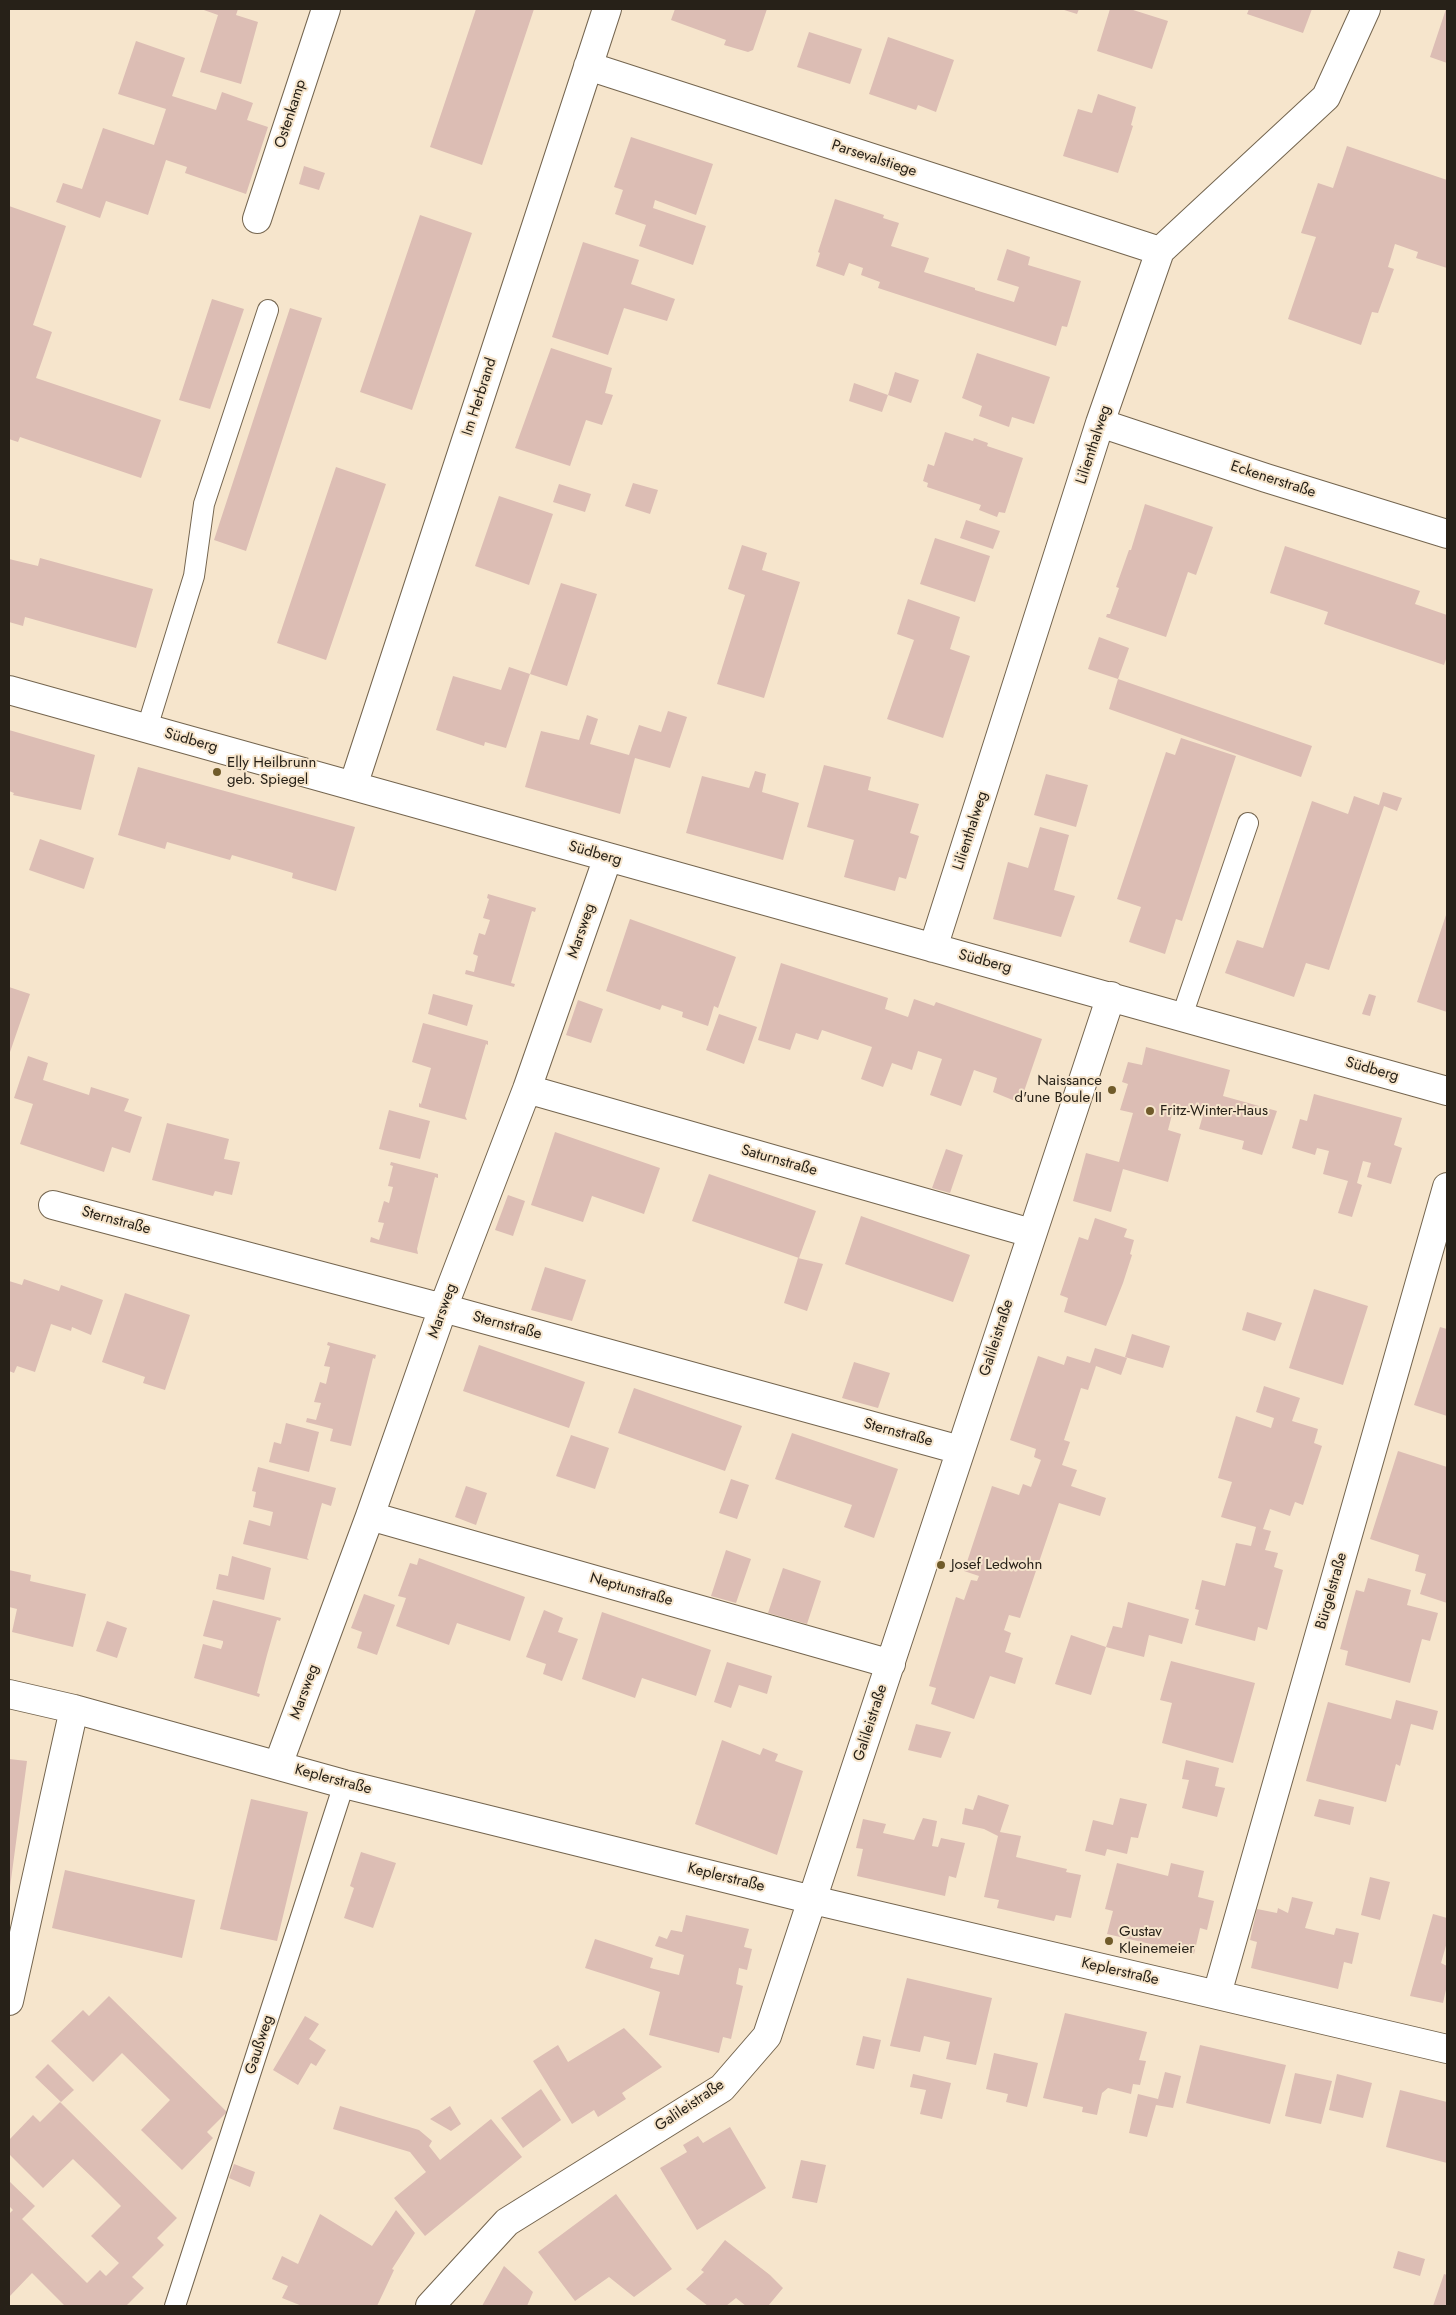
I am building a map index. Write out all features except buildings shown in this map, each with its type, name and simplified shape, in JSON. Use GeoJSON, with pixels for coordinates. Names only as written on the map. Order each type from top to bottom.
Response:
{"type":"FeatureCollection","features":[{"type":"Feature","properties":{"kind":"street","name":"Ostenkamp"},"geometry":{"type":"LineString","coordinates":[[257,219],[326,9]]}},
{"type":"Feature","properties":{"kind":"street","name":"Im Herbrand"},"geometry":{"type":"LineString","coordinates":[[353,786],[606,9]]}},
{"type":"Feature","properties":{"kind":"street","name":"Lilienthalweg"},"geometry":{"type":"LineString","coordinates":[[933,948],[1100,423],[1160,251],[1326,97],[1366,9]]}},
{"type":"Feature","properties":{"kind":"street","name":"Parsevalstiege"},"geometry":{"type":"LineString","coordinates":[[588,66],[1160,251]]}},
{"type":"Feature","properties":{"kind":"street","name":"Eckenerstraße"},"geometry":{"type":"LineString","coordinates":[[1100,423],[1266,478],[1447,534]]}},
{"type":"Feature","properties":{"kind":"street","name":"Südberg"},"geometry":{"type":"LineString","coordinates":[[9,690],[1447,1091]]}},
{"type":"Feature","properties":{"kind":"street","name":"Marsweg"},"geometry":{"type":"LineString","coordinates":[[278,1765],[370,1516],[443,1308],[527,1089],[608,857]]}},
{"type":"Feature","properties":{"kind":"street","name":"Galileistraße"},"geometry":{"type":"LineString","coordinates":[[430,2306],[507,2222],[722,2088],[767,2036],[891,1664],[1031,1233],[1111,996]]}},
{"type":"Feature","properties":{"kind":"street","name":"Saturnstraße"},"geometry":{"type":"LineString","coordinates":[[527,1089],[1031,1233]]}},
{"type":"Feature","properties":{"kind":"street","name":"Bürgelstraße"},"geometry":{"type":"LineString","coordinates":[[1216,1994],[1447,1187]]}},
{"type":"Feature","properties":{"kind":"street","name":"Sternstraße"},"geometry":{"type":"LineString","coordinates":[[53,1205],[443,1308],[960,1450]]}},
{"type":"Feature","properties":{"kind":"street","name":"Neptunstraße"},"geometry":{"type":"LineString","coordinates":[[370,1516],[891,1664]]}},
{"type":"Feature","properties":{"kind":"street","name":"Keplerstraße"},"geometry":{"type":"LineString","coordinates":[[9,1694],[74,1709],[344,1784],[813,1900],[1447,2049]]}},
{"type":"Feature","properties":{"kind":"street"},"geometry":{"type":"LineString","coordinates":[[9,2001],[74,1709]]}},
{"type":"Feature","properties":{"kind":"lane"},"geometry":{"type":"LineString","coordinates":[[147,728],[194,576],[204,504],[268,310]]}},
{"type":"Feature","properties":{"kind":"lane"},"geometry":{"type":"LineString","coordinates":[[1182,1016],[1248,823]]}},
{"type":"Feature","properties":{"kind":"lane","name":"Gaußweg"},"geometry":{"type":"LineString","coordinates":[[175,2306],[344,1784]]}},
{"type":"Feature","properties":{"kind":"place","name":"Elly Heilbrunn geb. Spiegel"},"geometry":{"type":"Point","coordinates":[217,772]}},
{"type":"Feature","properties":{"kind":"place","name":"Naissance d'une Boule II"},"geometry":{"type":"Point","coordinates":[1112,1090]}},
{"type":"Feature","properties":{"kind":"place","name":"Fritz-Winter-Haus"},"geometry":{"type":"Point","coordinates":[1150,1111]}},
{"type":"Feature","properties":{"kind":"place","name":"Josef Ledwohn"},"geometry":{"type":"Point","coordinates":[941,1565]}},
{"type":"Feature","properties":{"kind":"place","name":"Gustav Kleinemeier"},"geometry":{"type":"Point","coordinates":[1109,1941]}}]}
